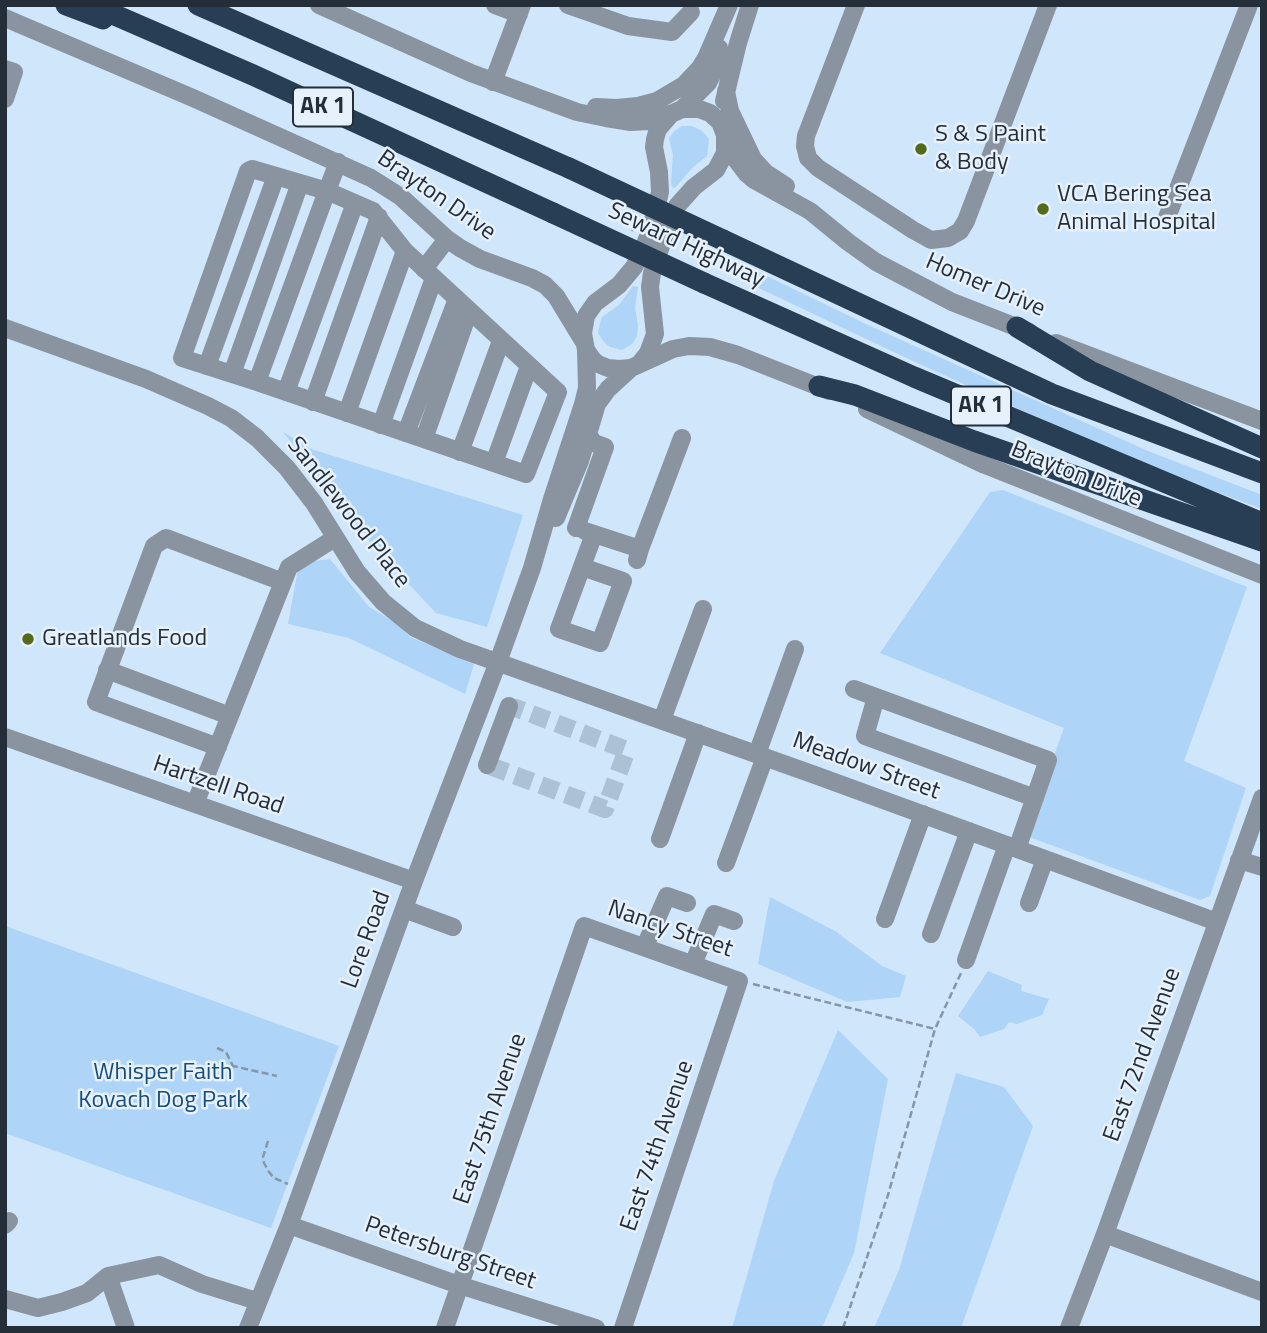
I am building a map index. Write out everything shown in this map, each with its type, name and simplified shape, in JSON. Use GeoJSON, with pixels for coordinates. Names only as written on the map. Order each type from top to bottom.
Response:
{"type":"FeatureCollection","features":[{"type":"Feature","properties":{"kind":"highway"},"geometry":{"type":"LineString","coordinates":[[66,5],[253,75]]}},
{"type":"Feature","properties":{"kind":"highway","name":"Seward Highway"},"geometry":{"type":"LineString","coordinates":[[92,5],[253,75],[914,377],[1262,523]]}},
{"type":"Feature","properties":{"kind":"highway","name":"Seward Highway"},"geometry":{"type":"LineString","coordinates":[[198,5],[569,168],[1052,394],[1262,473]]}},
{"type":"Feature","properties":{"kind":"highway"},"geometry":{"type":"LineString","coordinates":[[1017,327],[1090,371],[1262,448]]}},
{"type":"Feature","properties":{"kind":"highway"},"geometry":{"type":"LineString","coordinates":[[819,386],[855,395],[974,441],[1262,541]]}},
{"type":"Feature","properties":{"kind":"street"},"geometry":{"type":"LineString","coordinates":[[319,5],[493,82],[577,112],[622,121],[649,121],[677,112],[699,109],[710,113],[720,122],[725,134]]}},
{"type":"Feature","properties":{"kind":"street"},"geometry":{"type":"LineString","coordinates":[[493,82],[521,10],[495,5]]}},
{"type":"Feature","properties":{"kind":"street"},"geometry":{"type":"LineString","coordinates":[[568,5],[628,26],[671,32],[692,9],[721,23]]}},
{"type":"Feature","properties":{"kind":"street"},"geometry":{"type":"LineString","coordinates":[[537,97],[617,108],[657,101],[675,92],[692,77],[706,58],[730,5]]}},
{"type":"Feature","properties":{"kind":"street","name":"Lore Road"},"geometry":{"type":"LineString","coordinates":[[248,1328],[289,1225],[532,568],[587,388],[583,327],[586,316],[595,303],[619,285],[634,268],[658,205],[660,192],[654,148],[655,134],[660,124],[677,112],[710,80],[730,5]]}},
{"type":"Feature","properties":{"kind":"street"},"geometry":{"type":"LineString","coordinates":[[585,346],[593,360],[603,366],[619,369],[636,366],[648,353],[654,334],[650,287],[652,273],[677,206],[719,165],[725,152],[726,90],[750,5]]}},
{"type":"Feature","properties":{"kind":"street"},"geometry":{"type":"LineString","coordinates":[[856,5],[809,129],[805,146],[808,158],[818,168],[931,240],[948,238],[960,231],[966,221],[1048,5]]}},
{"type":"Feature","properties":{"kind":"street"},"geometry":{"type":"LineString","coordinates":[[1166,220],[1249,5]]}},
{"type":"Feature","properties":{"kind":"street","name":"Brayton Drive"},"geometry":{"type":"LineString","coordinates":[[5,18],[372,178],[393,191],[447,239],[480,259],[542,283],[556,296],[585,346]]}},
{"type":"Feature","properties":{"kind":"street"},"geometry":{"type":"LineString","coordinates":[[5,69],[14,72],[5,99]]}},
{"type":"Feature","properties":{"kind":"street"},"geometry":{"type":"LineString","coordinates":[[726,90],[730,111],[753,159],[766,173],[796,195],[810,211]]}},
{"type":"Feature","properties":{"kind":"street","name":"Homer Drive"},"geometry":{"type":"LineString","coordinates":[[725,134],[734,157],[747,174],[810,211],[848,242],[901,276],[952,302],[1262,421]]}},
{"type":"Feature","properties":{"kind":"street"},"geometry":{"type":"LineString","coordinates":[[257,382],[338,162]]}},
{"type":"Feature","properties":{"kind":"street"},"geometry":{"type":"LineString","coordinates":[[252,169],[327,191],[373,211],[405,251],[558,392],[526,474],[182,358],[248,171],[252,169]]}},
{"type":"Feature","properties":{"kind":"street"},"geometry":{"type":"LineString","coordinates":[[207,366],[276,176]]}},
{"type":"Feature","properties":{"kind":"street"},"geometry":{"type":"LineString","coordinates":[[232,374],[300,183]]}},
{"type":"Feature","properties":{"kind":"street"},"geometry":{"type":"LineString","coordinates":[[286,392],[355,203]]}},
{"type":"Feature","properties":{"kind":"street"},"geometry":{"type":"LineString","coordinates":[[313,402],[379,217]]}},
{"type":"Feature","properties":{"kind":"street"},"geometry":{"type":"LineString","coordinates":[[381,425],[429,274],[447,239]]}},
{"type":"Feature","properties":{"kind":"street"},"geometry":{"type":"LineString","coordinates":[[347,413],[405,251]]}},
{"type":"Feature","properties":{"kind":"street"},"geometry":{"type":"LineString","coordinates":[[406,433],[463,305]]}},
{"type":"Feature","properties":{"kind":"street"},"geometry":{"type":"LineString","coordinates":[[424,439],[463,305]]}},
{"type":"Feature","properties":{"kind":"street","name":"Sandlewood Place"},"geometry":{"type":"LineString","coordinates":[[5,328],[146,379],[231,418],[257,438],[287,468],[314,503],[357,572],[383,602],[415,628],[460,649],[498,662]]}},
{"type":"Feature","properties":{"kind":"street"},"geometry":{"type":"LineString","coordinates":[[460,452],[501,341]]}},
{"type":"Feature","properties":{"kind":"street","name":"Brayton Drive"},"geometry":{"type":"LineString","coordinates":[[636,366],[673,349],[689,346],[710,346],[730,352],[819,386],[985,465],[1262,575]]}},
{"type":"Feature","properties":{"kind":"street"},"geometry":{"type":"LineString","coordinates":[[494,463],[529,366]]}},
{"type":"Feature","properties":{"kind":"street","name":"Lore Road"},"geometry":{"type":"LineString","coordinates":[[532,568],[575,474],[600,398],[608,388],[636,366]]}},
{"type":"Feature","properties":{"kind":"street"},"geometry":{"type":"LineString","coordinates":[[576,528],[605,447],[594,443],[588,435]]}},
{"type":"Feature","properties":{"kind":"street"},"geometry":{"type":"LineString","coordinates":[[555,522],[594,534],[639,555],[682,438]]}},
{"type":"Feature","properties":{"kind":"street"},"geometry":{"type":"LineString","coordinates":[[582,567],[594,534]]}},
{"type":"Feature","properties":{"kind":"street"},"geometry":{"type":"LineString","coordinates":[[218,747],[96,702],[154,546],[166,538],[284,582]]}},
{"type":"Feature","properties":{"kind":"street"},"geometry":{"type":"LineString","coordinates":[[195,804],[289,567],[335,538]]}},
{"type":"Feature","properties":{"kind":"street"},"geometry":{"type":"LineString","coordinates":[[662,720],[703,609]]}},
{"type":"Feature","properties":{"kind":"street"},"geometry":{"type":"LineString","coordinates":[[726,863],[795,649]]}},
{"type":"Feature","properties":{"kind":"street","name":"Meadow Street"},"geometry":{"type":"LineString","coordinates":[[498,662],[1217,922]]}},
{"type":"Feature","properties":{"kind":"street"},"geometry":{"type":"LineString","coordinates":[[107,670],[230,716]]}},
{"type":"Feature","properties":{"kind":"street"},"geometry":{"type":"LineString","coordinates":[[854,688],[1048,760],[1035,798],[1012,847],[965,964]]}},
{"type":"Feature","properties":{"kind":"street"},"geometry":{"type":"LineString","coordinates":[[462,755],[489,765],[511,706],[484,697]]}},
{"type":"Feature","properties":{"kind":"street"},"geometry":{"type":"LineString","coordinates":[[876,697],[865,736],[1035,798]]}},
{"type":"Feature","properties":{"kind":"street"},"geometry":{"type":"LineString","coordinates":[[660,839],[698,733]]}},
{"type":"Feature","properties":{"kind":"street","name":"Hartzell Road"},"geometry":{"type":"LineString","coordinates":[[5,737],[414,881]]}},
{"type":"Feature","properties":{"kind":"street","name":"East 72nd Avenue"},"geometry":{"type":"LineString","coordinates":[[1069,1328],[1262,798]]}},
{"type":"Feature","properties":{"kind":"street"},"geometry":{"type":"LineString","coordinates":[[885,919],[923,814]]}},
{"type":"Feature","properties":{"kind":"street"},"geometry":{"type":"LineString","coordinates":[[931,934],[969,831]]}},
{"type":"Feature","properties":{"kind":"street"},"geometry":{"type":"LineString","coordinates":[[1029,903],[1045,859]]}},
{"type":"Feature","properties":{"kind":"street"},"geometry":{"type":"LineString","coordinates":[[1239,860],[1262,867]]}},
{"type":"Feature","properties":{"kind":"street"},"geometry":{"type":"LineString","coordinates":[[645,946],[667,896],[687,903]]}},
{"type":"Feature","properties":{"kind":"street"},"geometry":{"type":"LineString","coordinates":[[404,909],[453,927]]}},
{"type":"Feature","properties":{"kind":"street"},"geometry":{"type":"LineString","coordinates":[[692,964],[713,914],[734,921]]}},
{"type":"Feature","properties":{"kind":"street","name":"Nancy Street"},"geometry":{"type":"LineString","coordinates":[[584,926],[740,981]]}},
{"type":"Feature","properties":{"kind":"street","name":"East 75th Avenue"},"geometry":{"type":"LineString","coordinates":[[445,1328],[584,926]]}},
{"type":"Feature","properties":{"kind":"street","name":"East 74th Avenue"},"geometry":{"type":"LineString","coordinates":[[623,1328],[740,981]]}},
{"type":"Feature","properties":{"kind":"street","name":"Petersburg Street"},"geometry":{"type":"LineString","coordinates":[[289,1225],[459,1285],[596,1328]]}},
{"type":"Feature","properties":{"kind":"street"},"geometry":{"type":"LineString","coordinates":[[1105,1234],[1262,1292]]}},
{"type":"Feature","properties":{"kind":"street"},"geometry":{"type":"LineString","coordinates":[[5,1299],[38,1308],[87,1293],[108,1276],[159,1265],[202,1284],[257,1301]]}},
{"type":"Feature","properties":{"kind":"street"},"geometry":{"type":"LineString","coordinates":[[108,1276],[126,1328]]}},
{"type":"Feature","properties":{"kind":"path"},"geometry":{"type":"LineString","coordinates":[[629,240],[637,216]]}},
{"type":"Feature","properties":{"kind":"path"},"geometry":{"type":"LineString","coordinates":[[842,1328],[888,1195],[935,1029],[965,964]]}},
{"type":"Feature","properties":{"kind":"path"},"geometry":{"type":"LineString","coordinates":[[740,981],[935,1029]]}},
{"type":"Feature","properties":{"kind":"path"},"geometry":{"type":"LineString","coordinates":[[217,1048],[226,1052],[233,1066]]}},
{"type":"Feature","properties":{"kind":"path"},"geometry":{"type":"LineString","coordinates":[[210,1068],[233,1066],[277,1076]]}},
{"type":"Feature","properties":{"kind":"path"},"geometry":{"type":"LineString","coordinates":[[268,1141],[263,1157],[269,1172],[274,1178],[291,1184]]}},
{"type":"Feature","properties":{"kind":"green space"},"geometry":{"type":"Polygon","coordinates":[[[682,126],[692,126],[702,131],[709,139],[707,156],[693,167],[675,188],[671,182],[673,155],[669,139],[674,131],[682,126]]]}},
{"type":"Feature","properties":{"kind":"green space"},"geometry":{"type":"Polygon","coordinates":[[[754,270],[868,325],[1148,451],[1262,495],[1262,509],[1190,482],[1048,422],[915,362],[746,282],[754,270]]]}},
{"type":"Feature","properties":{"kind":"green space"},"geometry":{"type":"Polygon","coordinates":[[[633,286],[638,287],[635,308],[637,336],[632,344],[622,350],[610,347],[598,333],[602,317],[619,305],[633,286]]]}},
{"type":"Feature","properties":{"kind":"green space"},"geometry":{"type":"Polygon","coordinates":[[[283,432],[311,449],[523,515],[487,627],[436,613],[375,548],[283,432]]]}},
{"type":"Feature","properties":{"kind":"green space"},"geometry":{"type":"Polygon","coordinates":[[[1003,490],[1247,587],[1184,761],[1246,788],[1210,896],[1200,900],[1032,838],[1027,830],[1064,728],[880,653],[990,492],[1003,490]]]}},
{"type":"Feature","properties":{"kind":"green space"},"geometry":{"type":"Polygon","coordinates":[[[330,559],[369,607],[398,624],[410,637],[474,664],[465,694],[349,638],[288,624],[299,563],[330,559]]]}},
{"type":"Feature","properties":{"kind":"green space"},"geometry":{"type":"Polygon","coordinates":[[[770,897],[835,931],[882,966],[906,976],[900,997],[847,1002],[758,964],[770,897]]]}},
{"type":"Feature","properties":{"kind":"green space","name":"Whisper Faith Kovach Dog Park"},"geometry":{"type":"Polygon","coordinates":[[[5,926],[339,1046],[271,1228],[5,1133],[5,926]]]}},
{"type":"Feature","properties":{"kind":"green space"},"geometry":{"type":"Polygon","coordinates":[[[988,971],[1022,985],[1021,991],[1049,999],[1042,1015],[1017,1024],[1009,1022],[1004,1029],[980,1037],[958,1016],[988,971]]]}},
{"type":"Feature","properties":{"kind":"green space"},"geometry":{"type":"Polygon","coordinates":[[[838,1030],[888,1079],[854,1253],[822,1328],[732,1328],[774,1181],[838,1030]]]}},
{"type":"Feature","properties":{"kind":"green space"},"geometry":{"type":"Polygon","coordinates":[[[956,1073],[1004,1087],[1033,1126],[961,1328],[874,1328],[899,1270],[956,1073]]]}},
{"type":"Feature","properties":{"kind":"tunnel"},"geometry":{"type":"LineString","coordinates":[[490,766],[605,809],[627,750],[513,707]]}},
{"type":"Feature","properties":{"kind":"place","name":"S & S Paint & Body"},"geometry":{"type":"Point","coordinates":[921,149]}},
{"type":"Feature","properties":{"kind":"place","name":"VCA Bering Sea Animal Hospital"},"geometry":{"type":"Point","coordinates":[1043,209]}},
{"type":"Feature","properties":{"kind":"place","name":"Greatlands Food"},"geometry":{"type":"Point","coordinates":[28,639]}}]}
